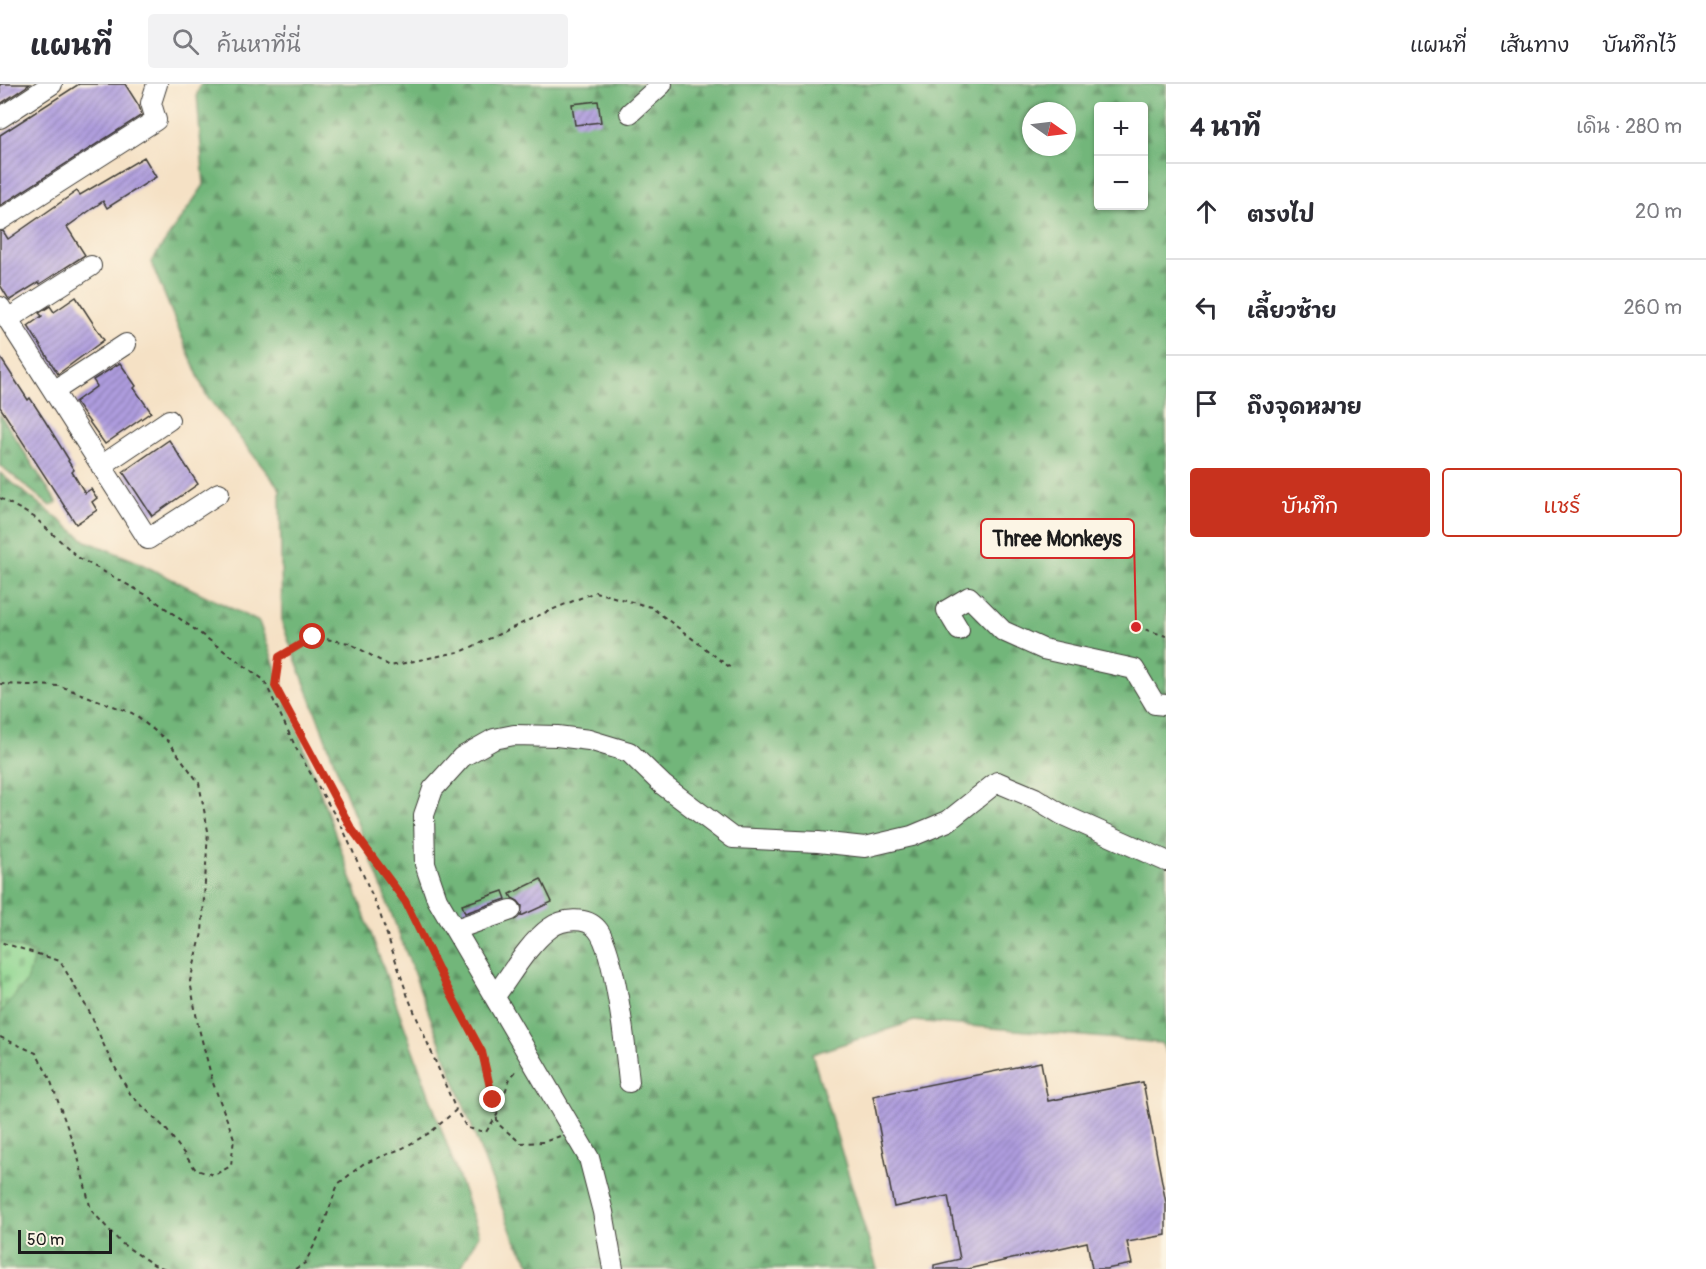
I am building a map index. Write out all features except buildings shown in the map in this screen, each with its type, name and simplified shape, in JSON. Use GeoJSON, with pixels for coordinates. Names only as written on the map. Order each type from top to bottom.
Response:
{"type":"FeatureCollection","features":[{"type":"Feature","properties":{"kind":"street"},"geometry":{"type":"LineString","coordinates":[[0,118],[52,84]]}},
{"type":"Feature","properties":{"kind":"street"},"geometry":{"type":"LineString","coordinates":[[0,220],[156,120],[151,103],[157,84]]}},
{"type":"Feature","properties":{"kind":"street"},"geometry":{"type":"LineString","coordinates":[[630,113],[662,84]]}},
{"type":"Feature","properties":{"kind":"street"},"geometry":{"type":"LineString","coordinates":[[91,266],[4,313],[148,539],[219,493]]}},
{"type":"Feature","properties":{"kind":"street"},"geometry":{"type":"LineString","coordinates":[[54,391],[126,344]]}},
{"type":"Feature","properties":{"kind":"street"},"geometry":{"type":"LineString","coordinates":[[101,466],[169,420]]}},
{"type":"Feature","properties":{"kind":"street"},"geometry":{"type":"LineString","coordinates":[[959,630],[947,610],[969,597],[1003,631],[1043,649],[1134,669],[1155,704],[1166,705]]}},
{"type":"Feature","properties":{"kind":"street"},"geometry":{"type":"LineString","coordinates":[[613,1269],[603,1212],[589,1158],[437,899],[425,864],[424,815],[433,789],[462,757],[494,739],[514,735],[557,736],[589,740],[629,752],[663,785],[733,838],[865,847],[912,836],[948,821],[997,782],[1035,798],[1061,814],[1166,861]]}},
{"type":"Feature","properties":{"kind":"street"},"geometry":{"type":"LineString","coordinates":[[456,929],[511,910]]}},
{"type":"Feature","properties":{"kind":"street"},"geometry":{"type":"LineString","coordinates":[[495,996],[548,930],[567,920],[585,922],[597,929],[608,953],[624,1036],[630,1082]]}},
{"type":"Feature","properties":{"kind":"path"},"geometry":{"type":"LineString","coordinates":[[0,498],[34,517],[79,558],[150,597],[264,681],[297,750],[344,831],[379,911],[408,997],[456,1110],[467,1128],[486,1132],[497,1115],[510,1078],[530,1055]]}},
{"type":"Feature","properties":{"kind":"path"},"geometry":{"type":"LineString","coordinates":[[574,1131],[544,1142],[521,1143],[498,1124],[482,1052],[405,901],[351,828],[275,686],[279,657],[313,637],[349,643],[390,666],[463,651],[595,592],[651,607],[732,669]]}},
{"type":"Feature","properties":{"kind":"path"},"geometry":{"type":"LineString","coordinates":[[1137,627],[1166,636]]}},
{"type":"Feature","properties":{"kind":"path"},"geometry":{"type":"LineString","coordinates":[[0,684],[60,686],[132,713],[168,741],[199,783],[208,831],[202,933],[190,981],[198,1025],[211,1073],[234,1138],[231,1166],[214,1175],[196,1170],[166,1129],[130,1095],[109,1057],[90,1013],[60,961],[0,942]]}},
{"type":"Feature","properties":{"kind":"path"},"geometry":{"type":"LineString","coordinates":[[0,1037],[36,1053],[50,1079],[78,1157],[91,1210],[121,1243],[154,1265],[166,1269]]}},
{"type":"Feature","properties":{"kind":"path"},"geometry":{"type":"LineString","coordinates":[[295,1269],[305,1263],[321,1232],[338,1184],[363,1164],[403,1148],[431,1132],[456,1110]]}},
{"type":"Feature","properties":{"kind":"green space"},"geometry":{"type":"Polygon","coordinates":[[[201,84],[1166,84],[1166,1052],[1161,1043],[914,1021],[812,1054],[877,1269],[534,1269],[514,1239],[282,623],[280,489],[206,395],[151,262],[204,185],[197,94],[201,84]]]}},
{"type":"Feature","properties":{"kind":"green space"},"geometry":{"type":"Polygon","coordinates":[[[0,414],[57,503],[50,506],[0,465],[0,414]]]}},
{"type":"Feature","properties":{"kind":"green space"},"geometry":{"type":"Polygon","coordinates":[[[0,473],[86,541],[133,560],[259,622],[479,1234],[460,1269],[0,1269],[0,473]]]}},
{"type":"Feature","properties":{"kind":"green space"},"geometry":{"type":"Polygon","coordinates":[[[0,942],[35,954],[27,981],[0,1013],[0,942]]]}},
{"type":"Feature","properties":{"kind":"place","name":"Three Monkeys"},"geometry":{"type":"Point","coordinates":[1136,627]}},
{"type":"Feature","properties":{"kind":"route"},"geometry":{"type":"LineString","coordinates":[[313,637],[279,657],[275,686],[351,828],[405,901],[482,1052],[493,1100]]}}]}
